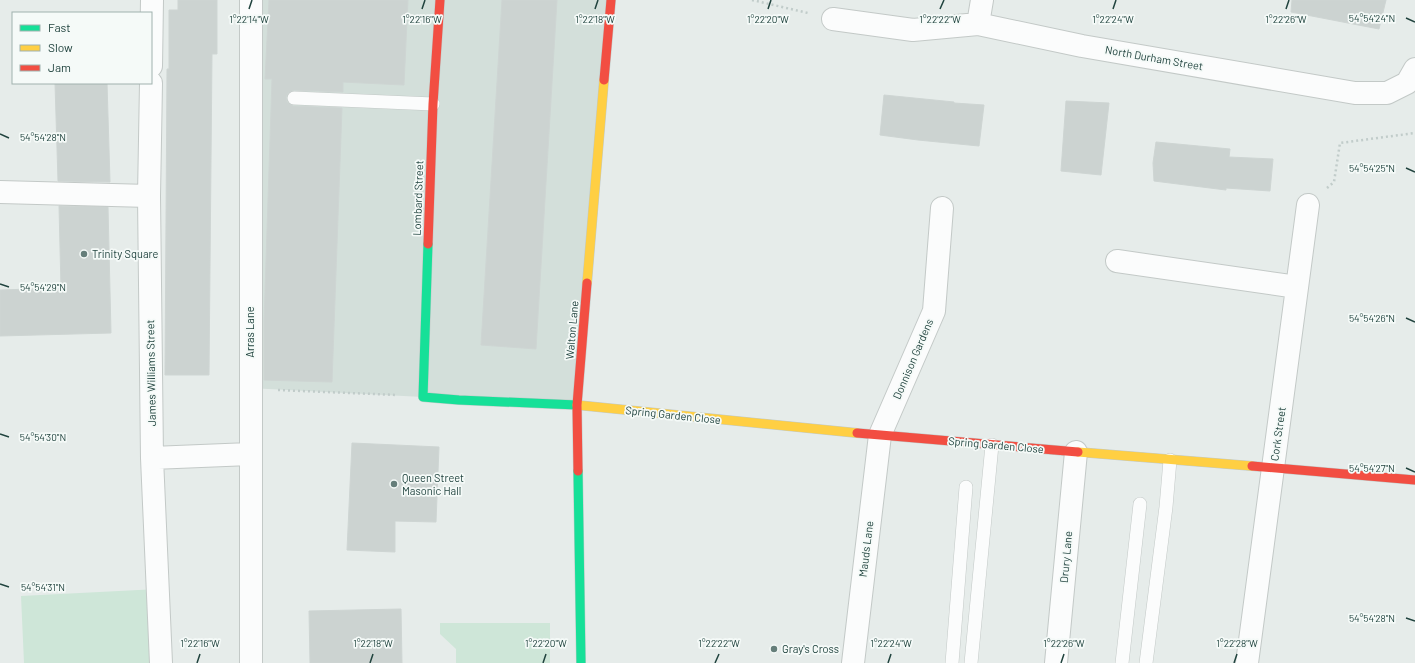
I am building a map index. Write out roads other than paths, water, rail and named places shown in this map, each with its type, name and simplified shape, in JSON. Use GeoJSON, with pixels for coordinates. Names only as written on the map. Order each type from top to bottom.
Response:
{"type":"FeatureCollection","features":[{"type":"Feature","properties":{"kind":"street"},"geometry":{"type":"LineString","coordinates":[[152,0],[152,12]]}},
{"type":"Feature","properties":{"kind":"street","name":"Arras Lane"},"geometry":{"type":"LineString","coordinates":[[251,0],[251,663]]}},
{"type":"Feature","properties":{"kind":"street","name":"Lombard Street"},"geometry":{"type":"LineString","coordinates":[[423,397],[433,104],[440,0]]}},
{"type":"Feature","properties":{"kind":"street","name":"Walton Lane"},"geometry":{"type":"LineString","coordinates":[[581,663],[578,405],[611,0]]}},
{"type":"Feature","properties":{"kind":"street"},"geometry":{"type":"LineString","coordinates":[[834,19],[913,30],[978,24],[982,0]]}},
{"type":"Feature","properties":{"kind":"street","name":"North Durham Street"},"geometry":{"type":"LineString","coordinates":[[978,24],[1082,46],[1355,93],[1387,93],[1407,83],[1415,69]]}},
{"type":"Feature","properties":{"kind":"street","name":"James Williams Street"},"geometry":{"type":"LineString","coordinates":[[151,84],[149,196],[152,458],[161,663]]}},
{"type":"Feature","properties":{"kind":"street"},"geometry":{"type":"LineString","coordinates":[[0,192],[149,196]]}},
{"type":"Feature","properties":{"kind":"street","name":"Cork Street"},"geometry":{"type":"LineString","coordinates":[[1247,663],[1308,205]]}},
{"type":"Feature","properties":{"kind":"street","name":"Donnison Gardens"},"geometry":{"type":"LineString","coordinates":[[880,435],[934,311],[942,208]]}},
{"type":"Feature","properties":{"kind":"street"},"geometry":{"type":"LineString","coordinates":[[1118,261],[1297,287]]}},
{"type":"Feature","properties":{"kind":"street","name":"Spring Garden Close"},"geometry":{"type":"LineString","coordinates":[[423,397],[578,405],[880,435],[1415,480]]}},
{"type":"Feature","properties":{"kind":"street","name":"Mauds Lane"},"geometry":{"type":"LineString","coordinates":[[853,663],[880,435]]}},
{"type":"Feature","properties":{"kind":"street","name":"Drury Lane"},"geometry":{"type":"LineString","coordinates":[[1056,663],[1076,452]]}},
{"type":"Feature","properties":{"kind":"street"},"geometry":{"type":"LineString","coordinates":[[152,458],[250,454]]}},
{"type":"Feature","properties":{"kind":"lane"},"geometry":{"type":"LineString","coordinates":[[294,98],[433,104]]}},
{"type":"Feature","properties":{"kind":"lane"},"geometry":{"type":"LineString","coordinates":[[971,663],[992,445]]}},
{"type":"Feature","properties":{"kind":"lane"},"geometry":{"type":"LineString","coordinates":[[1146,663],[1166,507],[1170,460]]}},
{"type":"Feature","properties":{"kind":"lane"},"geometry":{"type":"LineString","coordinates":[[952,663],[966,486]]}},
{"type":"Feature","properties":{"kind":"lane"},"geometry":{"type":"LineString","coordinates":[[1122,663],[1140,504]]}},
{"type":"Feature","properties":{"kind":"place","name":"Trinity Square"},"geometry":{"type":"Point","coordinates":[84,254]}},
{"type":"Feature","properties":{"kind":"place","name":"Queen Street Masonic Hall"},"geometry":{"type":"Point","coordinates":[394,484]}},
{"type":"Feature","properties":{"kind":"place","name":"Gray's Cross"},"geometry":{"type":"Point","coordinates":[774,649]}}]}
